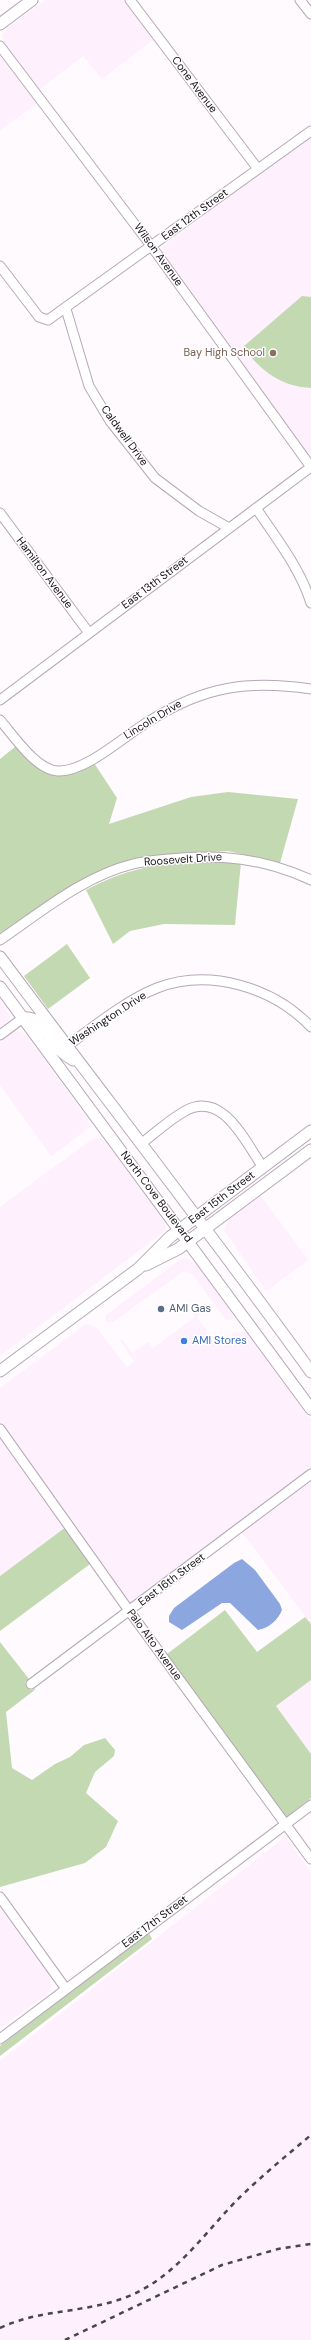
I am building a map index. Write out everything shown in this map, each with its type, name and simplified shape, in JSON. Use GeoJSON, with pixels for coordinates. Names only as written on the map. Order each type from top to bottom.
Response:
{"type":"FeatureCollection","features":[{"type":"Feature","properties":{"kind":"main road"},"geometry":{"type":"LineString","coordinates":[[0,24],[32,0]]}},
{"type":"Feature","properties":{"kind":"main road"},"geometry":{"type":"LineString","coordinates":[[0,956],[64,1048]]}},
{"type":"Feature","properties":{"kind":"main road","name":"North Cove Boulevard"},"geometry":{"type":"LineString","coordinates":[[0,987],[311,1408]]}},
{"type":"Feature","properties":{"kind":"main road"},"geometry":{"type":"LineString","coordinates":[[23,1018],[31,1018],[38,1023],[64,1048]]}},
{"type":"Feature","properties":{"kind":"main road","name":"North Cove Boulevard"},"geometry":{"type":"LineString","coordinates":[[64,1048],[83,1068],[197,1216],[311,1372]]}},
{"type":"Feature","properties":{"kind":"main road","name":"East 15th Street"},"geometry":{"type":"LineString","coordinates":[[0,1371],[138,1269],[197,1216],[263,1167],[309,1137]]}},
{"type":"Feature","properties":{"kind":"main road","name":"East 15th Street"},"geometry":{"type":"LineString","coordinates":[[138,1269],[178,1249],[311,1150]]}},
{"type":"Feature","properties":{"kind":"street","name":"Cone Avenue"},"geometry":{"type":"LineString","coordinates":[[130,0],[258,169]]}},
{"type":"Feature","properties":{"kind":"street"},"geometry":{"type":"LineString","coordinates":[[300,0],[311,14]]}},
{"type":"Feature","properties":{"kind":"street","name":"Wilson Avenue"},"geometry":{"type":"LineString","coordinates":[[0,46],[152,247],[311,467]]}},
{"type":"Feature","properties":{"kind":"street","name":"East 12th Street"},"geometry":{"type":"LineString","coordinates":[[0,266],[39,317],[48,320],[152,247],[311,131]]}},
{"type":"Feature","properties":{"kind":"street","name":"Caldwell Drive"},"geometry":{"type":"LineString","coordinates":[[66,308],[89,386],[110,421],[155,478],[199,512],[229,528]]}},
{"type":"Feature","properties":{"kind":"street","name":"East 13th Street"},"geometry":{"type":"LineString","coordinates":[[0,700],[311,467]]}},
{"type":"Feature","properties":{"kind":"street"},"geometry":{"type":"LineString","coordinates":[[256,508],[294,564],[311,602]]}},
{"type":"Feature","properties":{"kind":"street","name":"Hamilton Avenue"},"geometry":{"type":"LineString","coordinates":[[0,513],[89,633]]}},
{"type":"Feature","properties":{"kind":"street","name":"Lincoln Drive"},"geometry":{"type":"LineString","coordinates":[[0,720],[29,755],[49,768],[58,771],[80,766],[157,716],[182,702],[213,691],[241,685],[285,686],[311,689]]}},
{"type":"Feature","properties":{"kind":"street","name":"Roosevelt Drive"},"geometry":{"type":"LineString","coordinates":[[0,940],[81,886],[133,864],[184,857],[229,856],[265,863],[311,880]]}},
{"type":"Feature","properties":{"kind":"street","name":"Washington Drive"},"geometry":{"type":"LineString","coordinates":[[64,1048],[148,992],[171,984],[194,980],[223,982],[258,991],[292,1010],[311,1027]]}},
{"type":"Feature","properties":{"kind":"street"},"geometry":{"type":"LineString","coordinates":[[0,1035],[23,1018]]}},
{"type":"Feature","properties":{"kind":"street"},"geometry":{"type":"LineString","coordinates":[[141,1144],[185,1111],[197,1106],[209,1106],[217,1109],[227,1116],[263,1167]]}},
{"type":"Feature","properties":{"kind":"street","name":"Palo Alto Avenue"},"geometry":{"type":"LineString","coordinates":[[0,1429],[130,1612],[311,1859]]}},
{"type":"Feature","properties":{"kind":"street","name":"East 16th Street"},"geometry":{"type":"LineString","coordinates":[[31,1684],[130,1612],[311,1474]]}},
{"type":"Feature","properties":{"kind":"street","name":"East 17th Street"},"geometry":{"type":"LineString","coordinates":[[0,2039],[311,1805]]}},
{"type":"Feature","properties":{"kind":"street"},"geometry":{"type":"LineString","coordinates":[[0,1897],[66,1989]]}},
{"type":"Feature","properties":{"kind":"shaded area"},"geometry":{"type":"Polygon","coordinates":[[[45,0],[123,0],[154,39],[102,79],[83,56],[39,90],[5,44],[2,36],[5,30],[45,0]]]}},
{"type":"Feature","properties":{"kind":"shaded area"},"geometry":{"type":"Polygon","coordinates":[[[0,55],[37,104],[0,130],[0,55]]]}},
{"type":"Feature","properties":{"kind":"shaded area","name":"Bay High School"},"geometry":{"type":"Polygon","coordinates":[[[311,135],[311,454],[305,450],[164,256],[162,247],[311,135]]]}},
{"type":"Feature","properties":{"kind":"shaded area"},"geometry":{"type":"Polygon","coordinates":[[[0,1000],[10,1016],[8,1022],[0,1029],[0,1000]]]}},
{"type":"Feature","properties":{"kind":"shaded area"},"geometry":{"type":"Polygon","coordinates":[[[20,1031],[27,1036],[88,1119],[88,1126],[85,1131],[51,1156],[0,1085],[0,1042],[13,1032],[20,1031]]]}},
{"type":"Feature","properties":{"kind":"shaded area"},"geometry":{"type":"Polygon","coordinates":[[[97,1138],[104,1140],[164,1220],[166,1230],[0,1356],[0,1207],[91,1140],[97,1138]]]}},
{"type":"Feature","properties":{"kind":"shaded area"},"geometry":{"type":"Polygon","coordinates":[[[261,1196],[308,1260],[266,1291],[224,1230],[228,1220],[261,1196]]]}},
{"type":"Feature","properties":{"kind":"shaded area"},"geometry":{"type":"Polygon","coordinates":[[[186,1258],[196,1263],[233,1314],[232,1320],[226,1320],[193,1275],[184,1271],[113,1322],[105,1322],[106,1315],[181,1259],[186,1258]]]}},
{"type":"Feature","properties":{"kind":"shaded area"},"geometry":{"type":"Polygon","coordinates":[[[193,1309],[202,1312],[197,1318],[216,1344],[224,1339],[226,1341],[234,1332],[247,1333],[311,1420],[311,1469],[131,1605],[0,1422],[0,1388],[86,1324],[96,1327],[127,1367],[134,1362],[119,1339],[122,1339],[132,1353],[148,1342],[153,1348],[195,1317],[191,1311],[193,1309]]]}},
{"type":"Feature","properties":{"kind":"shaded area"},"geometry":{"type":"Polygon","coordinates":[[[0,1436],[66,1527],[0,1576],[0,1436]]]}},
{"type":"Feature","properties":{"kind":"shaded area"},"geometry":{"type":"Polygon","coordinates":[[[311,1480],[311,1624],[241,1531],[311,1480]]]}},
{"type":"Feature","properties":{"kind":"shaded area"},"geometry":{"type":"Polygon","coordinates":[[[311,1680],[311,1754],[276,1706],[311,1680]]]}},
{"type":"Feature","properties":{"kind":"shaded area"},"geometry":{"type":"Polygon","coordinates":[[[285,1837],[311,1872],[311,2340],[0,2340],[0,2061],[285,1837]]]}},
{"type":"Feature","properties":{"kind":"shaded area"},"geometry":{"type":"Polygon","coordinates":[[[0,1904],[50,1974],[51,1992],[0,2028],[0,1904]]]}},
{"type":"Feature","properties":{"kind":"green space"},"geometry":{"type":"Polygon","coordinates":[[[302,296],[311,297],[311,388],[290,384],[272,376],[250,356],[243,347],[302,296]]]}},
{"type":"Feature","properties":{"kind":"green space"},"geometry":{"type":"Polygon","coordinates":[[[16,746],[27,759],[51,775],[81,771],[94,763],[117,798],[109,824],[191,797],[228,792],[298,799],[280,863],[228,851],[150,856],[132,859],[113,866],[0,933],[0,759],[16,746]]]}},
{"type":"Feature","properties":{"kind":"green space"},"geometry":{"type":"Polygon","coordinates":[[[194,861],[241,862],[235,925],[164,924],[130,931],[113,944],[86,890],[99,883],[138,869],[194,861]]]}},
{"type":"Feature","properties":{"kind":"green space"},"geometry":{"type":"Polygon","coordinates":[[[67,944],[90,978],[48,1009],[24,976],[67,944]]]}},
{"type":"Feature","properties":{"kind":"green space"},"geometry":{"type":"Polygon","coordinates":[[[66,1527],[90,1564],[0,1631],[0,1576],[66,1527]]]}},
{"type":"Feature","properties":{"kind":"green space"},"geometry":{"type":"Polygon","coordinates":[[[225,1610],[257,1652],[305,1617],[311,1624],[311,1680],[276,1706],[311,1754],[311,1798],[286,1817],[167,1654],[225,1610]]]}},
{"type":"Feature","properties":{"kind":"green space"},"geometry":{"type":"Polygon","coordinates":[[[0,1642],[29,1679],[25,1682],[30,1690],[36,1689],[6,1712],[12,1768],[32,1780],[55,1764],[70,1757],[84,1745],[105,1738],[115,1750],[114,1756],[95,1772],[86,1793],[118,1821],[106,1847],[85,1863],[0,1887],[0,1642]]]}},
{"type":"Feature","properties":{"kind":"green space"},"geometry":{"type":"Polygon","coordinates":[[[149,1933],[152,1939],[0,2056],[0,2046],[149,1933]]]}},
{"type":"Feature","properties":{"kind":"water"},"geometry":{"type":"Polygon","coordinates":[[[242,1559],[255,1570],[280,1604],[282,1610],[273,1623],[258,1630],[230,1603],[222,1603],[182,1630],[169,1622],[169,1616],[174,1608],[234,1563],[242,1559]]]}},
{"type":"Feature","properties":{"kind":"railway"},"geometry":{"type":"LineString","coordinates":[[0,2328],[31,2317],[109,2303],[142,2290],[173,2267],[240,2197],[311,2135]]}},
{"type":"Feature","properties":{"kind":"railway"},"geometry":{"type":"LineString","coordinates":[[65,2340],[222,2265],[278,2249],[311,2244]]}},
{"type":"Feature","properties":{"kind":"place","name":"Bay High School"},"geometry":{"type":"Point","coordinates":[273,353]}},
{"type":"Feature","properties":{"kind":"place","name":"AMI Gas"},"geometry":{"type":"Point","coordinates":[161,1309]}},
{"type":"Feature","properties":{"kind":"place","name":"AMI Stores"},"geometry":{"type":"Point","coordinates":[184,1341]}}]}
